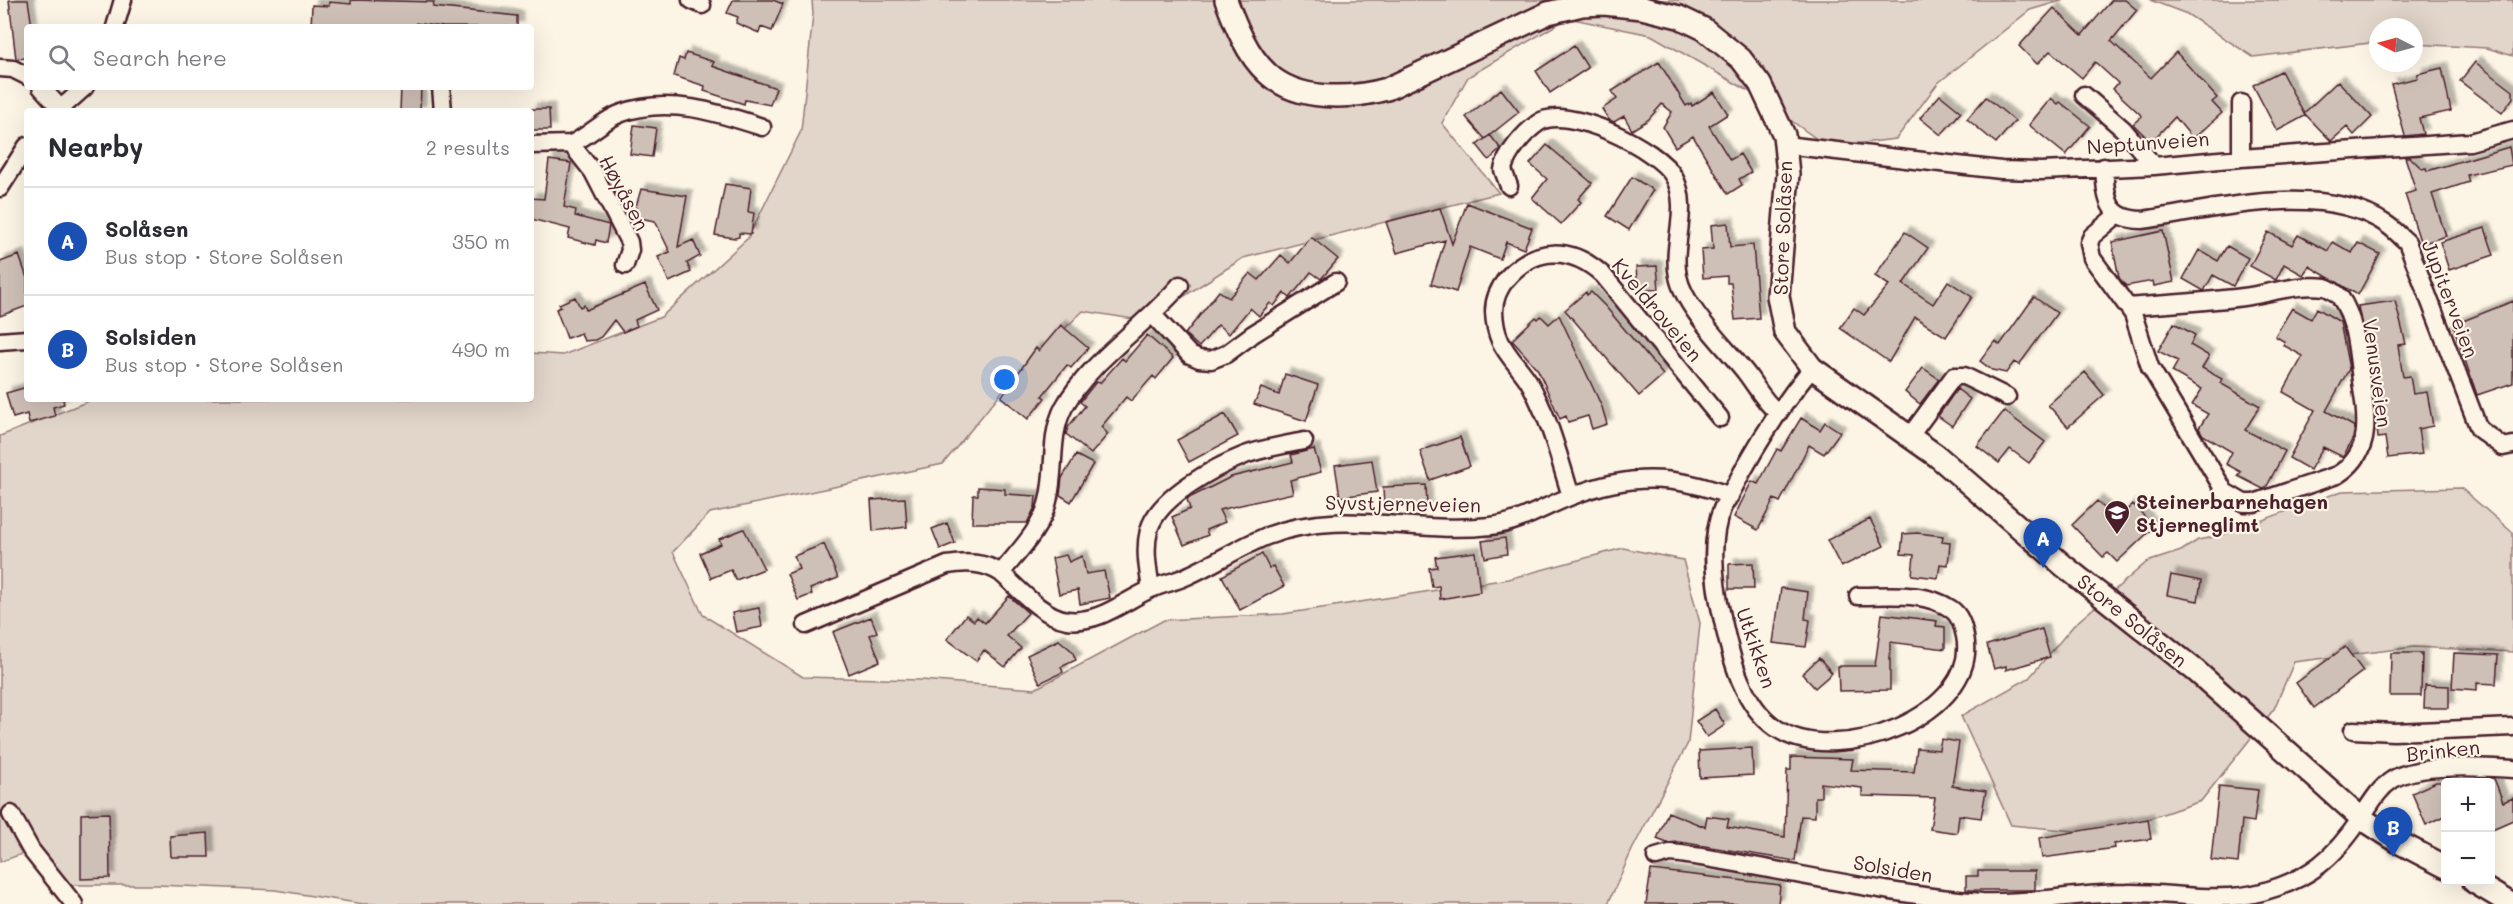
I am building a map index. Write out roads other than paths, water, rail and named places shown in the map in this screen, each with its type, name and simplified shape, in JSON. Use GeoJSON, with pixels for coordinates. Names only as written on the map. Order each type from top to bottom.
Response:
{"type":"FeatureCollection","features":[{"type":"Feature","properties":{"kind":"street"},"geometry":{"type":"LineString","coordinates":[[116,24],[123,0]]}},
{"type":"Feature","properties":{"kind":"street","name":"Store Solåsen"},"geometry":{"type":"LineString","coordinates":[[1226,0],[1235,24],[1266,73],[1298,89],[1338,96],[1368,94],[1387,89],[1548,13],[1604,4],[1652,10],[1679,17],[1704,29],[1741,59],[1760,84],[1775,112],[1785,145],[1788,174],[1778,296],[1785,332],[1812,368],[1945,463],[2064,566],[2196,671],[2361,818],[2400,843],[2441,865]]}},
{"type":"Feature","properties":{"kind":"street"},"geometry":{"type":"LineString","coordinates":[[0,68],[12,69],[24,75]]}},
{"type":"Feature","properties":{"kind":"street"},"geometry":{"type":"LineString","coordinates":[[43,90],[58,108]]}},
{"type":"Feature","properties":{"kind":"street"},"geometry":{"type":"LineString","coordinates":[[62,108],[82,90]]}},
{"type":"Feature","properties":{"kind":"street"},"geometry":{"type":"LineString","coordinates":[[441,90],[443,108]]}},
{"type":"Feature","properties":{"kind":"street"},"geometry":{"type":"LineString","coordinates":[[2084,95],[2123,129],[2154,166]]}},
{"type":"Feature","properties":{"kind":"street"},"geometry":{"type":"LineString","coordinates":[[2241,104],[2241,158]]}},
{"type":"Feature","properties":{"kind":"street","name":"Høyåsen"},"geometry":{"type":"LineString","coordinates":[[534,145],[571,144],[620,113],[640,108],[676,106],[718,113],[762,127]]}},
{"type":"Feature","properties":{"kind":"street"},"geometry":{"type":"LineString","coordinates":[[1509,186],[1503,170],[1504,164],[1531,128],[1543,119],[1557,117],[1580,121],[1637,144],[1662,162],[1674,177],[1682,196],[1676,261],[1678,279],[1695,309],[1777,412]]}},
{"type":"Feature","properties":{"kind":"street","name":"Neptunveien"},"geometry":{"type":"LineString","coordinates":[[1785,145],[2001,170],[2154,166],[2470,142],[2513,130]]}},
{"type":"Feature","properties":{"kind":"street","name":"Høyåsen"},"geometry":{"type":"LineString","coordinates":[[571,144],[593,172],[629,242],[630,250],[625,265]]}},
{"type":"Feature","properties":{"kind":"street"},"geometry":{"type":"LineString","coordinates":[[0,189],[24,151]]}},
{"type":"Feature","properties":{"kind":"street"},"geometry":{"type":"LineString","coordinates":[[2104,167],[2109,204],[2117,215]]}},
{"type":"Feature","properties":{"kind":"street","name":"Jupiterveien"},"geometry":{"type":"LineString","coordinates":[[2117,215],[2126,220],[2142,220],[2300,200],[2324,201],[2360,210],[2386,224],[2407,242],[2479,429],[2503,447],[2513,445]]}},
{"type":"Feature","properties":{"kind":"street","name":"Venusveien"},"geometry":{"type":"LineString","coordinates":[[2117,215],[2097,230],[2090,243],[2092,258],[2128,307],[2150,367],[2225,492],[2233,499],[2254,503],[2329,478],[2349,467],[2362,451],[2366,435],[2364,404],[2352,326],[2339,296],[2326,287],[2304,288],[2242,298],[2128,307]]}},
{"type":"Feature","properties":{"kind":"street","name":"Kveldroveien"},"geometry":{"type":"LineString","coordinates":[[1571,496],[1544,414],[1527,377],[1501,347],[1496,335],[1496,297],[1518,265],[1539,255],[1561,253],[1588,261],[1603,275],[1720,418]]}},
{"type":"Feature","properties":{"kind":"street"},"geometry":{"type":"LineString","coordinates":[[1153,315],[1190,355],[1199,359],[1211,360],[1226,354],[1336,282]]}},
{"type":"Feature","properties":{"kind":"street"},"geometry":{"type":"LineString","coordinates":[[1001,573],[1036,528],[1048,503],[1054,469],[1055,429],[1063,408],[1093,371],[1153,315],[1180,285]]}},
{"type":"Feature","properties":{"kind":"street"},"geometry":{"type":"LineString","coordinates":[[0,341],[24,339]]}},
{"type":"Feature","properties":{"kind":"street","name":"Utkikken"},"geometry":{"type":"LineString","coordinates":[[1812,368],[1777,412],[1744,467],[1722,509],[1715,547],[1716,590],[1725,632],[1744,689],[1755,707],[1776,728],[1798,739],[1824,743],[1871,738],[1918,717],[1941,699],[1954,684],[1966,659],[1968,647],[1963,623],[1953,610],[1934,600],[1918,597],[1858,596]]}},
{"type":"Feature","properties":{"kind":"street"},"geometry":{"type":"LineString","coordinates":[[1910,436],[1954,376],[1964,376],[2007,398]]}},
{"type":"Feature","properties":{"kind":"street"},"geometry":{"type":"LineString","coordinates":[[1151,590],[1145,557],[1149,530],[1155,515],[1165,503],[1205,475],[1244,456],[1304,441]]}},
{"type":"Feature","properties":{"kind":"street","name":"Syvstjerneveien"},"geometry":{"type":"LineString","coordinates":[[806,625],[947,565],[968,562],[991,567],[1036,604],[1067,620],[1105,614],[1151,590],[1184,578],[1266,537],[1312,524],[1343,521],[1404,526],[1494,526],[1529,516],[1571,496],[1621,479],[1667,479],[1730,496]]}},
{"type":"Feature","properties":{"kind":"street","name":"Brinken"},"geometry":{"type":"LineString","coordinates":[[2353,730],[2394,732],[2513,727]]}},
{"type":"Feature","properties":{"kind":"street","name":"Brinken"},"geometry":{"type":"LineString","coordinates":[[2361,818],[2381,788],[2394,778],[2411,773],[2468,766],[2513,769]]}},
{"type":"Feature","properties":{"kind":"street"},"geometry":{"type":"LineString","coordinates":[[11,814],[31,850],[75,904]]}},
{"type":"Feature","properties":{"kind":"street","name":"Solsiden"},"geometry":{"type":"LineString","coordinates":[[1656,857],[1670,853],[1681,854],[1935,898],[1984,902],[2229,897],[2293,882],[2319,868],[2343,846],[2361,818]]}},
{"type":"Feature","properties":{"kind":"street"},"geometry":{"type":"LineString","coordinates":[[2481,886],[2511,904]]}},
{"type":"Feature","properties":{"kind":"place","name":"Steinerbarnehagen Stjerneglimt"},"geometry":{"type":"Point","coordinates":[2117,536]}},
{"type":"Feature","properties":{"kind":"place","name":"Solåsen"},"geometry":{"type":"Point","coordinates":[2043,568]}},
{"type":"Feature","properties":{"kind":"place","name":"Solsiden"},"geometry":{"type":"Point","coordinates":[2393,857]}}]}
